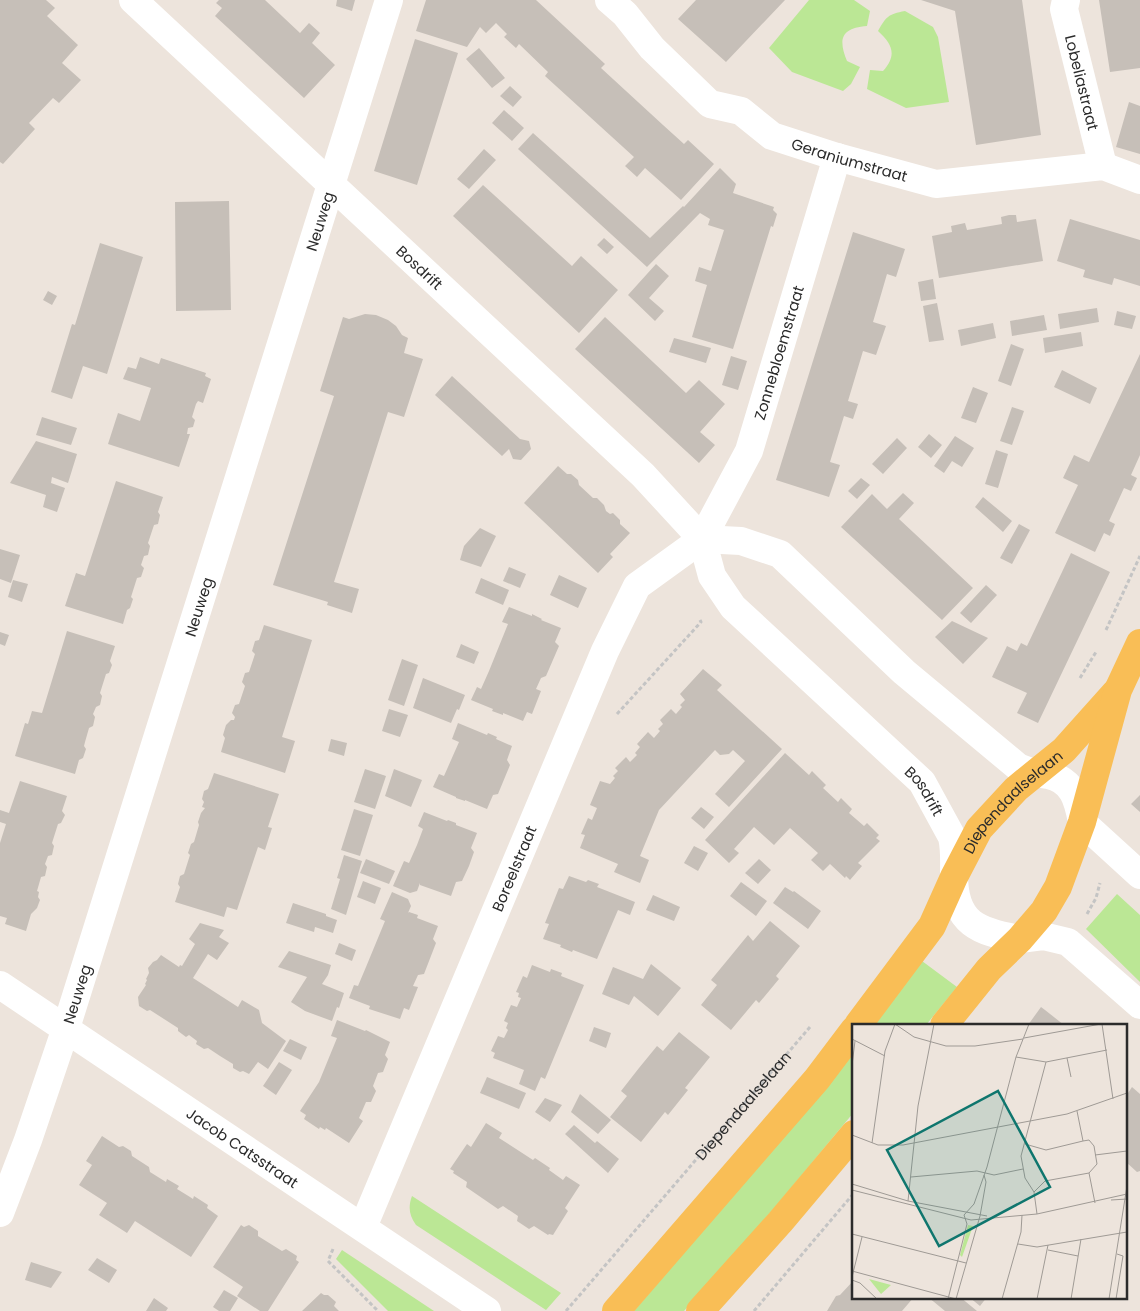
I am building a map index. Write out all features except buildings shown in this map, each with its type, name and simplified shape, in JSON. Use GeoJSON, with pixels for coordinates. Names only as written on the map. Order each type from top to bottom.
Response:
{"type":"FeatureCollection","features":[{"type":"Feature","properties":{"kind":"main road","name":"Diependaalselaan"},"geometry":{"type":"LineString","coordinates":[[945,1024],[990,968],[1020,939],[1044,911],[1058,887],[1082,822],[1118,690],[1140,643]]}},
{"type":"Feature","properties":{"kind":"main road","name":"Diependaalselaan"},"geometry":{"type":"LineString","coordinates":[[859,1024],[932,926],[954,877],[979,829],[998,807],[1035,773],[1064,750],[1118,690]]}},
{"type":"Feature","properties":{"kind":"main road"},"geometry":{"type":"LineString","coordinates":[[616,1311],[818,1079],[852,1033]]}},
{"type":"Feature","properties":{"kind":"main road"},"geometry":{"type":"LineString","coordinates":[[700,1311],[780,1222],[852,1136]]}},
{"type":"Feature","properties":{"kind":"street","name":"Bosdrift"},"geometry":{"type":"LineString","coordinates":[[134,0],[643,475],[702,539],[712,576],[733,607],[922,782],[952,837],[956,898],[962,911],[973,925],[994,935],[1020,939],[1043,936],[1068,942],[1140,1005]]}},
{"type":"Feature","properties":{"kind":"street","name":"Neuweg"},"geometry":{"type":"LineString","coordinates":[[0,1213],[28,1140],[66,1028],[389,0]]}},
{"type":"Feature","properties":{"kind":"street","name":"Lobeliastraat"},"geometry":{"type":"LineString","coordinates":[[1066,0],[1064,9],[1103,166]]}},
{"type":"Feature","properties":{"kind":"street","name":"Geraniumstraat"},"geometry":{"type":"LineString","coordinates":[[624,5],[652,48],[710,104],[741,111],[772,136],[837,158],[936,184],[1103,166],[1140,180]]}},
{"type":"Feature","properties":{"kind":"street","name":"Zonnebloemstraat"},"geometry":{"type":"LineString","coordinates":[[702,539],[749,451],[837,158]]}},
{"type":"Feature","properties":{"kind":"street","name":"Boreelstraat"},"geometry":{"type":"LineString","coordinates":[[354,1221],[572,732],[605,651],[637,586],[702,539]]}},
{"type":"Feature","properties":{"kind":"street"},"geometry":{"type":"LineString","coordinates":[[702,539],[741,541],[780,554],[904,672],[1018,767],[1064,780],[1079,802],[1082,822],[1140,875]]}},
{"type":"Feature","properties":{"kind":"street","name":"Jacob Catsstraat"},"geometry":{"type":"LineString","coordinates":[[0,985],[487,1311]]}},
{"type":"Feature","properties":{"kind":"path"},"geometry":{"type":"LineString","coordinates":[[1103,635],[1140,556]]}},
{"type":"Feature","properties":{"kind":"path"},"geometry":{"type":"LineString","coordinates":[[572,732],[608,724],[701,622],[691,605],[712,576]]}},
{"type":"Feature","properties":{"kind":"path"},"geometry":{"type":"LineString","coordinates":[[1080,678],[1099,644]]}},
{"type":"Feature","properties":{"kind":"path","name":"Diependaalselaan"},"geometry":{"type":"LineString","coordinates":[[566,1311],[816,1020]]}},
{"type":"Feature","properties":{"kind":"path"},"geometry":{"type":"LineString","coordinates":[[754,1311],[852,1194]]}},
{"type":"Feature","properties":{"kind":"path"},"geometry":{"type":"LineString","coordinates":[[354,1221],[328,1261],[378,1311]]}},
{"type":"Feature","properties":{"kind":"green space"},"geometry":{"type":"Polygon","coordinates":[[[809,0],[854,0],[870,11],[867,26],[852,29],[844,36],[843,47],[847,61],[860,67],[851,84],[843,91],[792,72],[769,48],[809,0]]]}},
{"type":"Feature","properties":{"kind":"green space"},"geometry":{"type":"Polygon","coordinates":[[[905,11],[933,27],[938,37],[949,102],[906,108],[867,89],[870,70],[883,71],[892,55],[890,46],[878,31],[888,17],[905,11]]]}},
{"type":"Feature","properties":{"kind":"green space"},"geometry":{"type":"Polygon","coordinates":[[[1117,894],[1140,915],[1140,982],[1086,929],[1117,894]]]}},
{"type":"Feature","properties":{"kind":"green space"},"geometry":{"type":"Polygon","coordinates":[[[922,961],[957,987],[927,1024],[875,1024],[922,961]]]}},
{"type":"Feature","properties":{"kind":"green space"},"geometry":{"type":"Polygon","coordinates":[[[852,1053],[852,1114],[776,1206],[684,1311],[634,1311],[852,1053]]]}},
{"type":"Feature","properties":{"kind":"green space"},"geometry":{"type":"Polygon","coordinates":[[[412,1196],[561,1293],[546,1310],[416,1225],[410,1211],[412,1196]]]}},
{"type":"Feature","properties":{"kind":"green space"},"geometry":{"type":"Polygon","coordinates":[[[342,1250],[434,1311],[388,1311],[336,1259],[342,1250]]]}}]}
